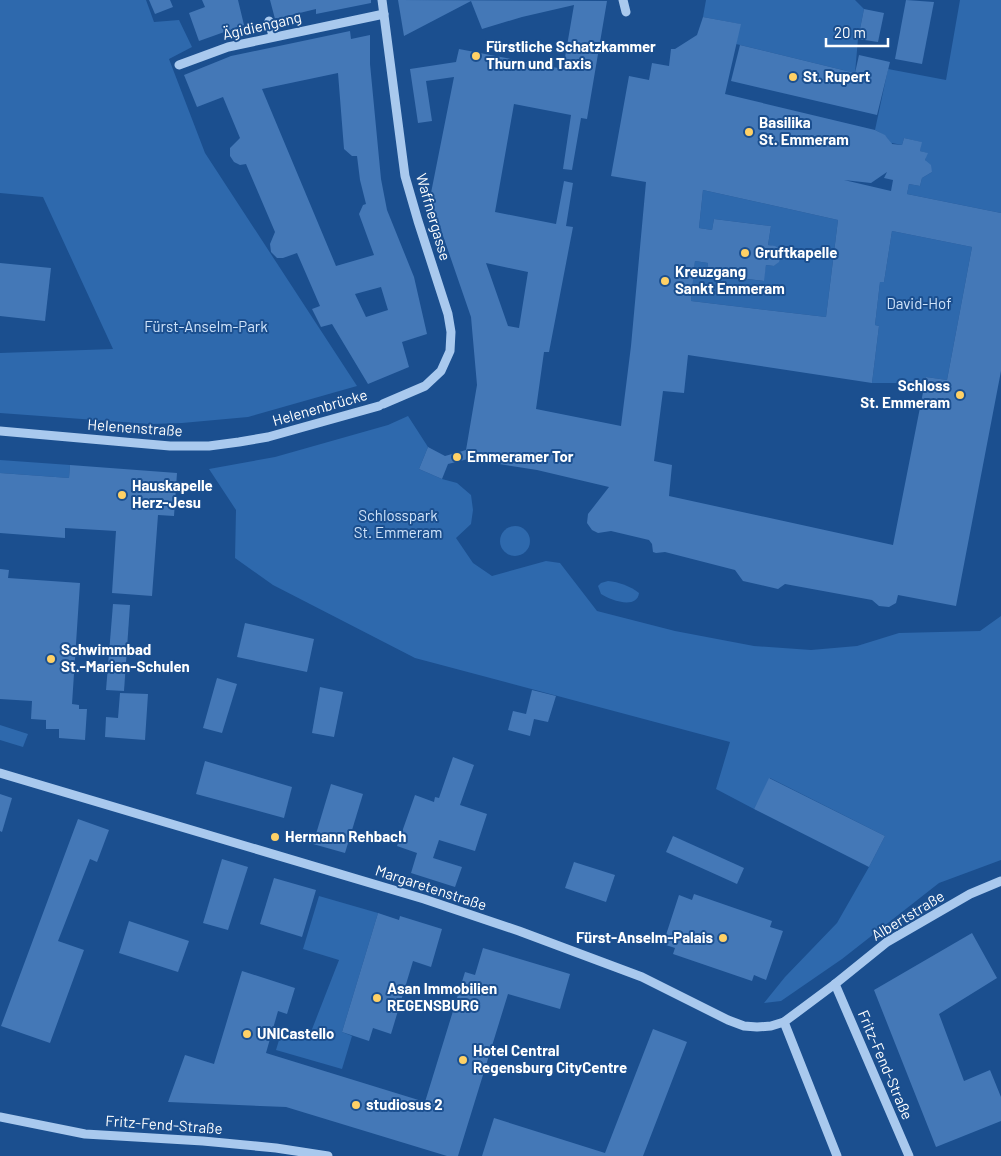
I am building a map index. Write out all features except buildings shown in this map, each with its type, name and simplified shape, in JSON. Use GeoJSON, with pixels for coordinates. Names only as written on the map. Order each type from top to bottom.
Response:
{"type":"FeatureCollection","features":[{"type":"Feature","properties":{"kind":"street","name":"Waffnergasse"},"geometry":{"type":"LineString","coordinates":[[381,405],[425,386],[441,371],[450,351],[451,332],[448,314],[405,176],[382,0]]}},
{"type":"Feature","properties":{"kind":"street"},"geometry":{"type":"LineString","coordinates":[[623,0],[626,12]]}},
{"type":"Feature","properties":{"kind":"street","name":"Ägidiengang"},"geometry":{"type":"LineString","coordinates":[[179,65],[228,47],[384,14]]}},
{"type":"Feature","properties":{"kind":"street"},"geometry":{"type":"LineString","coordinates":[[269,21],[273,36]]}},
{"type":"Feature","properties":{"kind":"street","name":"Helenenbrücke"},"geometry":{"type":"LineString","coordinates":[[268,436],[381,405]]}},
{"type":"Feature","properties":{"kind":"street","name":"Helenenstraße"},"geometry":{"type":"LineString","coordinates":[[0,431],[170,446],[209,446],[268,436]]}},
{"type":"Feature","properties":{"kind":"street","name":"Margaretenstraße"},"geometry":{"type":"LineString","coordinates":[[0,773],[473,915],[642,978],[744,1026],[771,1026],[784,1022],[835,984]]}},
{"type":"Feature","properties":{"kind":"street","name":"Albertstraße"},"geometry":{"type":"LineString","coordinates":[[835,984],[887,942],[970,894],[1001,881]]}},
{"type":"Feature","properties":{"kind":"street","name":"Fritz-Fend-Straße"},"geometry":{"type":"LineString","coordinates":[[835,984],[908,1156]]}},
{"type":"Feature","properties":{"kind":"street"},"geometry":{"type":"LineString","coordinates":[[784,1022],[837,1156]]}},
{"type":"Feature","properties":{"kind":"street","name":"Fritz-Fend-Straße"},"geometry":{"type":"LineString","coordinates":[[0,1117],[85,1134],[203,1141],[276,1148],[328,1156]]}},
{"type":"Feature","properties":{"kind":"green space","name":"Fürst-Anselm-Park"},"geometry":{"type":"Polygon","coordinates":[[[0,0],[146,0],[154,22],[179,20],[192,47],[169,59],[205,153],[357,386],[248,417],[182,423],[150,424],[0,413],[0,353],[113,349],[43,197],[0,193],[0,0]]]}},
{"type":"Feature","properties":{"kind":"green space"},"geometry":{"type":"Polygon","coordinates":[[[706,0],[855,0],[864,9],[858,39],[855,73],[736,44],[740,24],[703,17],[706,0]]]}},
{"type":"Feature","properties":{"kind":"green space"},"geometry":{"type":"Polygon","coordinates":[[[960,0],[1001,0],[1001,213],[907,194],[909,184],[920,186],[922,178],[932,172],[925,160],[927,153],[920,151],[921,142],[904,138],[902,145],[892,143],[892,156],[888,140],[875,130],[888,69],[946,80],[960,0]]]}},
{"type":"Feature","properties":{"kind":"green space"},"geometry":{"type":"Polygon","coordinates":[[[703,190],[838,220],[826,317],[691,301],[695,261],[708,263],[707,274],[763,281],[766,265],[774,266],[781,256],[779,250],[768,245],[771,226],[714,219],[712,230],[699,228],[703,190]]]}},
{"type":"Feature","properties":{"kind":"green space","name":"David-Hof"},"geometry":{"type":"Polygon","coordinates":[[[892,231],[972,247],[947,380],[926,377],[925,383],[872,383],[879,326],[875,325],[880,282],[884,282],[892,231]]]}},
{"type":"Feature","properties":{"kind":"green space","name":"Schlosspark St. Emmeram"},"geometry":{"type":"Polygon","coordinates":[[[408,416],[428,447],[419,469],[457,483],[471,495],[473,510],[471,524],[456,538],[473,563],[492,576],[546,561],[560,563],[597,611],[675,631],[754,646],[811,650],[857,646],[899,633],[980,631],[1001,616],[1001,860],[939,883],[842,959],[781,1001],[764,1003],[785,977],[837,923],[885,836],[770,778],[754,809],[716,789],[730,742],[415,658],[273,585],[235,558],[236,510],[209,469],[275,457],[388,425],[408,416]]]}},
{"type":"Feature","properties":{"kind":"green space"},"geometry":{"type":"Polygon","coordinates":[[[0,460],[70,465],[69,478],[0,473],[0,460]]]}},
{"type":"Feature","properties":{"kind":"green space"},"geometry":{"type":"Polygon","coordinates":[[[515,526],[526,530],[530,541],[526,552],[515,556],[504,552],[500,541],[504,530],[515,526]]]}},
{"type":"Feature","properties":{"kind":"green space"},"geometry":{"type":"Polygon","coordinates":[[[608,581],[632,588],[639,593],[637,598],[633,601],[623,602],[610,599],[601,594],[598,586],[608,581]]]}},
{"type":"Feature","properties":{"kind":"green space"},"geometry":{"type":"Polygon","coordinates":[[[0,725],[28,734],[23,747],[0,740],[0,725]]]}},
{"type":"Feature","properties":{"kind":"green space"},"geometry":{"type":"Polygon","coordinates":[[[319,896],[378,913],[342,1032],[352,1036],[342,1069],[276,1050],[282,1030],[309,1037],[339,960],[303,949],[319,896]]]}},
{"type":"Feature","properties":{"kind":"place","name":"Fürstliche Schatzkammer Thurn und Taxis"},"geometry":{"type":"Point","coordinates":[476,56]}},
{"type":"Feature","properties":{"kind":"place","name":"St. Rupert"},"geometry":{"type":"Point","coordinates":[793,77]}},
{"type":"Feature","properties":{"kind":"place","name":"Basilika St. Emmeram"},"geometry":{"type":"Point","coordinates":[749,132]}},
{"type":"Feature","properties":{"kind":"place","name":"Gruftkapelle"},"geometry":{"type":"Point","coordinates":[745,253]}},
{"type":"Feature","properties":{"kind":"place","name":"Kreuzgang Sankt Emmeram"},"geometry":{"type":"Point","coordinates":[665,281]}},
{"type":"Feature","properties":{"kind":"place","name":"Schloss St. Emmeram"},"geometry":{"type":"Point","coordinates":[960,395]}},
{"type":"Feature","properties":{"kind":"place","name":"Emmeramer Tor"},"geometry":{"type":"Point","coordinates":[457,457]}},
{"type":"Feature","properties":{"kind":"place","name":"Hauskapelle Herz-Jesu"},"geometry":{"type":"Point","coordinates":[122,495]}},
{"type":"Feature","properties":{"kind":"place","name":"Schwimmbad St.-Marien-Schulen"},"geometry":{"type":"Point","coordinates":[51,659]}},
{"type":"Feature","properties":{"kind":"place","name":"Hermann Rehbach"},"geometry":{"type":"Point","coordinates":[275,837]}},
{"type":"Feature","properties":{"kind":"place","name":"Fürst-Anselm-Palais"},"geometry":{"type":"Point","coordinates":[723,938]}},
{"type":"Feature","properties":{"kind":"place","name":"Asan Immobilien REGENSBURG"},"geometry":{"type":"Point","coordinates":[377,998]}},
{"type":"Feature","properties":{"kind":"place","name":"UNICastello"},"geometry":{"type":"Point","coordinates":[247,1034]}},
{"type":"Feature","properties":{"kind":"place","name":"Hotel Central Regensburg CityCentre"},"geometry":{"type":"Point","coordinates":[463,1060]}},
{"type":"Feature","properties":{"kind":"place","name":"studiosus 2"},"geometry":{"type":"Point","coordinates":[356,1105]}}]}
